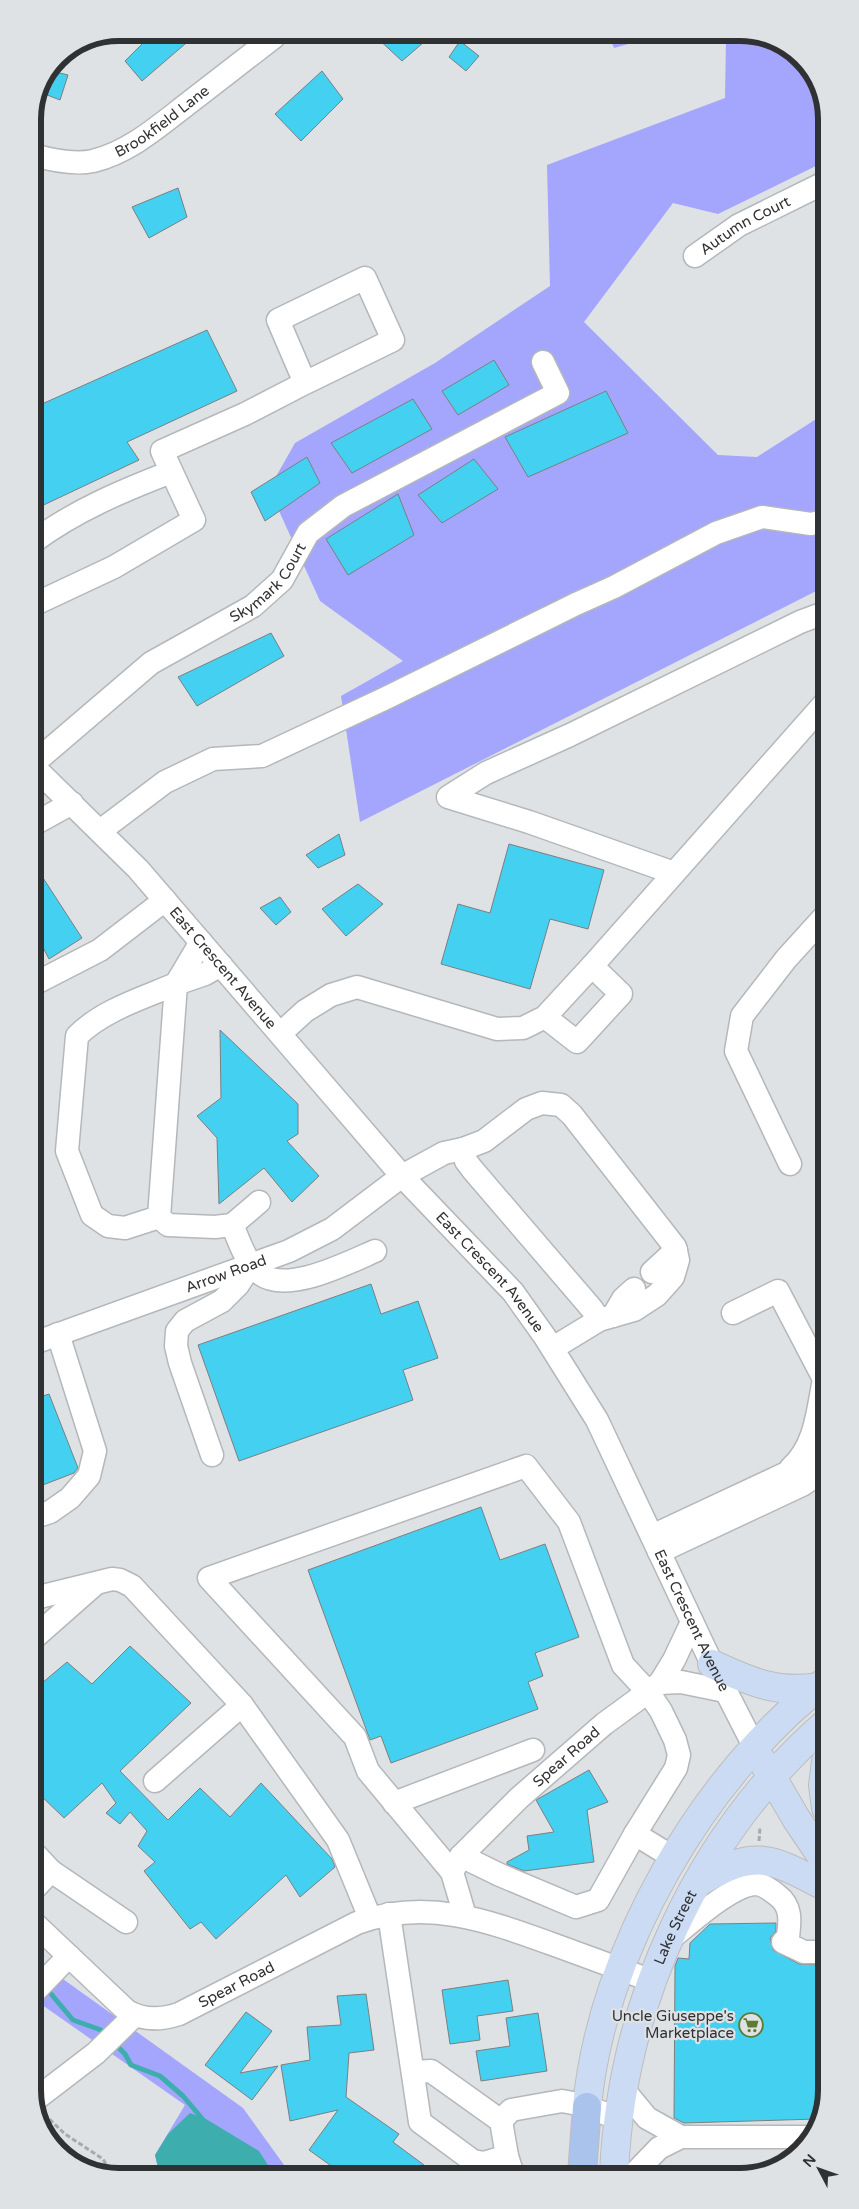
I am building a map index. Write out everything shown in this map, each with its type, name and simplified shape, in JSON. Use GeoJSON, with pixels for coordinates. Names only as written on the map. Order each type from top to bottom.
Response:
{"type":"FeatureCollection","features":[{"type":"Feature","properties":{"kind":"highway"},"geometry":{"type":"LineString","coordinates":[[582,2168],[587,2107]]}},
{"type":"Feature","properties":{"kind":"main road"},"geometry":{"type":"LineString","coordinates":[[712,1664],[768,1686],[794,1690],[818,1685]]}},
{"type":"Feature","properties":{"kind":"main road"},"geometry":{"type":"LineString","coordinates":[[587,2107],[600,2031],[620,1969],[646,1908],[674,1858],[719,1790],[755,1748],[818,1688]]}},
{"type":"Feature","properties":{"kind":"main road","name":"Lake Street"},"geometry":{"type":"LineString","coordinates":[[614,2168],[618,2118],[634,2035],[668,1941],[697,1883],[733,1827],[772,1778],[818,1731]]}},
{"type":"Feature","properties":{"kind":"main road","name":"East Crescent Avenue"},"geometry":{"type":"LineString","coordinates":[[755,1748],[797,1820],[818,1851]]}},
{"type":"Feature","properties":{"kind":"main road"},"geometry":{"type":"LineString","coordinates":[[697,1883],[739,1862],[758,1860],[784,1866],[818,1883]]}},
{"type":"Feature","properties":{"kind":"street","name":"Brookfield Lane"},"geometry":{"type":"LineString","coordinates":[[41,157],[75,162],[92,161],[118,152],[146,136],[269,41]]}},
{"type":"Feature","properties":{"kind":"street","name":"Autumn Court"},"geometry":{"type":"LineString","coordinates":[[695,256],[739,225],[818,186]]}},
{"type":"Feature","properties":{"kind":"street"},"geometry":{"type":"LineString","coordinates":[[41,601],[114,567],[194,520],[162,451],[245,414],[393,340],[365,278],[278,320],[305,383]]}},
{"type":"Feature","properties":{"kind":"street","name":"Skymark Court"},"geometry":{"type":"LineString","coordinates":[[41,757],[151,663],[252,606],[282,580],[308,533],[342,506],[558,393],[543,362]]}},
{"type":"Feature","properties":{"kind":"street"},"geometry":{"type":"LineString","coordinates":[[41,536],[53,527],[134,486],[171,472]]}},
{"type":"Feature","properties":{"kind":"street"},"geometry":{"type":"LineString","coordinates":[[100,831],[173,778],[213,759],[262,756],[614,587],[716,533],[762,516],[812,524],[818,522]]}},
{"type":"Feature","properties":{"kind":"street"},"geometry":{"type":"LineString","coordinates":[[674,873],[529,822],[448,798],[486,773],[570,736],[675,682],[818,616]]}},
{"type":"Feature","properties":{"kind":"street"},"geometry":{"type":"LineString","coordinates":[[281,1032],[305,1011],[331,995],[357,987],[497,1029],[523,1028],[546,1017],[818,711]]}},
{"type":"Feature","properties":{"kind":"street","name":"East Crescent Avenue"},"geometry":{"type":"LineString","coordinates":[[41,774],[100,831],[165,900],[281,1032],[402,1176],[513,1292],[553,1348],[597,1420],[725,1691],[755,1748]]}},
{"type":"Feature","properties":{"kind":"street"},"geometry":{"type":"LineString","coordinates":[[41,820],[72,804]]}},
{"type":"Feature","properties":{"kind":"street"},"geometry":{"type":"LineString","coordinates":[[41,980],[100,950],[165,900]]}},
{"type":"Feature","properties":{"kind":"street"},"geometry":{"type":"LineString","coordinates":[[790,1164],[736,1051],[742,1016],[786,959],[818,924]]}},
{"type":"Feature","properties":{"kind":"street"},"geometry":{"type":"LineString","coordinates":[[159,1217],[176,984],[201,942]]}},
{"type":"Feature","properties":{"kind":"street"},"geometry":{"type":"LineString","coordinates":[[159,1217],[124,1228],[108,1226],[92,1215],[67,1151],[78,1036],[87,1026],[119,1009],[176,984],[205,974],[221,965]]}},
{"type":"Feature","properties":{"kind":"street"},"geometry":{"type":"LineString","coordinates":[[546,1017],[577,1042],[621,994],[592,966]]}},
{"type":"Feature","properties":{"kind":"street","name":"Arrow Road"},"geometry":{"type":"LineString","coordinates":[[41,1340],[289,1251],[332,1229],[402,1176],[444,1153],[463,1149],[484,1141],[526,1109],[542,1103],[561,1105],[572,1115],[676,1250]]}},
{"type":"Feature","properties":{"kind":"street"},"geometry":{"type":"LineString","coordinates":[[463,1149],[466,1161],[472,1169],[592,1309],[606,1318]]}},
{"type":"Feature","properties":{"kind":"street"},"geometry":{"type":"LineString","coordinates":[[159,1217],[168,1224],[215,1227],[232,1225],[259,1202]]}},
{"type":"Feature","properties":{"kind":"street"},"geometry":{"type":"LineString","coordinates":[[232,1225],[251,1265],[259,1274],[273,1280],[291,1281],[340,1266],[375,1251]]}},
{"type":"Feature","properties":{"kind":"street"},"geometry":{"type":"LineString","coordinates":[[652,1272],[676,1250]]}},
{"type":"Feature","properties":{"kind":"street"},"geometry":{"type":"LineString","coordinates":[[553,1348],[606,1318],[634,1310],[657,1295],[673,1277],[678,1260],[676,1250]]}},
{"type":"Feature","properties":{"kind":"street"},"geometry":{"type":"LineString","coordinates":[[212,1455],[180,1363],[176,1346],[177,1331],[185,1321],[222,1301],[238,1285],[251,1265]]}},
{"type":"Feature","properties":{"kind":"street"},"geometry":{"type":"LineString","coordinates":[[606,1318],[634,1289]]}},
{"type":"Feature","properties":{"kind":"street"},"geometry":{"type":"LineString","coordinates":[[734,1313],[778,1291],[818,1367]]}},
{"type":"Feature","properties":{"kind":"street"},"geometry":{"type":"LineString","coordinates":[[41,1515],[50,1512],[70,1498],[89,1476],[95,1451],[58,1334]]}},
{"type":"Feature","properties":{"kind":"street"},"geometry":{"type":"LineString","coordinates":[[786,1472],[799,1461],[812,1438],[818,1411]]}},
{"type":"Feature","properties":{"kind":"street"},"geometry":{"type":"LineString","coordinates":[[656,1544],[818,1456]]}},
{"type":"Feature","properties":{"kind":"street"},"geometry":{"type":"LineString","coordinates":[[526,1466],[569,1522],[623,1665],[654,1688],[661,1711],[675,1740],[679,1755],[676,1768],[635,1834],[598,1900],[576,1907],[500,1875],[457,1864],[394,1803],[368,1771],[356,1737],[209,1578],[526,1466]]}},
{"type":"Feature","properties":{"kind":"street"},"geometry":{"type":"LineString","coordinates":[[656,1544],[802,1484],[818,1474]]}},
{"type":"Feature","properties":{"kind":"street"},"geometry":{"type":"LineString","coordinates":[[41,1596],[98,1581],[120,1580],[132,1586],[242,1705],[338,1840],[380,1916],[413,2072],[420,2122],[473,2161],[510,2166],[501,2121],[431,2071],[413,2072]]}},
{"type":"Feature","properties":{"kind":"street"},"geometry":{"type":"LineString","coordinates":[[41,1632],[98,1581]]}},
{"type":"Feature","properties":{"kind":"street"},"geometry":{"type":"LineString","coordinates":[[654,1688],[674,1660],[692,1622]]}},
{"type":"Feature","properties":{"kind":"street"},"geometry":{"type":"LineString","coordinates":[[654,1688],[674,1682],[698,1684],[725,1691]]}},
{"type":"Feature","properties":{"kind":"street","name":"Spear Road"},"geometry":{"type":"LineString","coordinates":[[457,1864],[519,1798],[604,1724],[654,1688]]}},
{"type":"Feature","properties":{"kind":"street"},"geometry":{"type":"LineString","coordinates":[[155,1781],[242,1705]]}},
{"type":"Feature","properties":{"kind":"street"},"geometry":{"type":"LineString","coordinates":[[394,1803],[533,1750]]}},
{"type":"Feature","properties":{"kind":"street"},"geometry":{"type":"LineString","coordinates":[[635,1834],[674,1858]]}},
{"type":"Feature","properties":{"kind":"street"},"geometry":{"type":"LineString","coordinates":[[41,1860],[51,1871],[126,1922]]}},
{"type":"Feature","properties":{"kind":"street"},"geometry":{"type":"LineString","coordinates":[[457,1864],[465,1916]]}},
{"type":"Feature","properties":{"kind":"street"},"geometry":{"type":"LineString","coordinates":[[41,1882],[51,1871]]}},
{"type":"Feature","properties":{"kind":"street"},"geometry":{"type":"LineString","coordinates":[[668,1941],[734,1890],[757,1884],[781,1898],[789,1910],[790,1927],[788,1937],[783,1942],[804,1952],[818,1952]]}},
{"type":"Feature","properties":{"kind":"street","name":"Spear Road"},"geometry":{"type":"LineString","coordinates":[[134,2016],[152,2019],[168,2018],[179,2014],[310,1945],[380,1916],[415,1911],[465,1916],[492,1922],[652,1981]]}},
{"type":"Feature","properties":{"kind":"street"},"geometry":{"type":"LineString","coordinates":[[41,1933],[62,1964],[134,2016],[42,2101]]}},
{"type":"Feature","properties":{"kind":"street"},"geometry":{"type":"LineString","coordinates":[[41,1985],[62,1964]]}},
{"type":"Feature","properties":{"kind":"street"},"geometry":{"type":"LineString","coordinates":[[623,2089],[648,2118],[681,2137]]}},
{"type":"Feature","properties":{"kind":"street"},"geometry":{"type":"LineString","coordinates":[[501,2121],[511,2110],[562,2101],[587,2107],[618,2118]]}},
{"type":"Feature","properties":{"kind":"street"},"geometry":{"type":"LineString","coordinates":[[640,2168],[659,2148],[681,2137],[803,2136]]}},
{"type":"Feature","properties":{"kind":"path"},"geometry":{"type":"LineString","coordinates":[[46,2115],[53,2125],[103,2160],[107,2167]]}},
{"type":"Feature","properties":{"kind":"shaded area"},"geometry":{"type":"Polygon","coordinates":[[[611,41],[639,41],[614,48],[611,41]]]}},
{"type":"Feature","properties":{"kind":"shaded area"},"geometry":{"type":"Polygon","coordinates":[[[726,41],[755,43],[770,47],[787,57],[805,76],[815,99],[818,119],[818,165],[718,214],[673,203],[584,322],[718,455],[757,457],[818,418],[818,590],[360,822],[341,696],[403,661],[320,601],[269,489],[295,443],[435,363],[550,286],[547,165],[725,98],[726,41]]]}},
{"type":"Feature","properties":{"kind":"shaded area"},"geometry":{"type":"Polygon","coordinates":[[[41,1963],[243,2108],[286,2168],[158,2168],[155,2155],[185,2105],[41,2004],[41,1963]]]}},
{"type":"Feature","properties":{"kind":"shaded area"},"geometry":{"type":"Polygon","coordinates":[[[190,2113],[206,2119],[259,2151],[270,2168],[158,2168],[155,2155],[168,2134],[190,2113]]]}},
{"type":"Feature","properties":{"kind":"building"},"geometry":{"type":"Polygon","coordinates":[[[145,41],[189,41],[142,81],[125,61],[145,41]]]}},
{"type":"Feature","properties":{"kind":"building"},"geometry":{"type":"Polygon","coordinates":[[[380,41],[425,41],[402,61],[380,41]]]}},
{"type":"Feature","properties":{"kind":"building"},"geometry":{"type":"Polygon","coordinates":[[[460,41],[479,56],[466,71],[449,57],[460,41]]]}},
{"type":"Feature","properties":{"kind":"building"},"geometry":{"type":"Polygon","coordinates":[[[322,71],[343,99],[301,141],[275,114],[322,71]]]}},
{"type":"Feature","properties":{"kind":"building"},"geometry":{"type":"Polygon","coordinates":[[[57,72],[68,75],[60,100],[46,94],[57,72]]]}},
{"type":"Feature","properties":{"kind":"building"},"geometry":{"type":"Polygon","coordinates":[[[178,188],[187,217],[149,238],[132,207],[178,188]]]}},
{"type":"Feature","properties":{"kind":"building"},"geometry":{"type":"Polygon","coordinates":[[[207,330],[237,391],[127,442],[139,460],[41,506],[41,404],[207,330]]]}},
{"type":"Feature","properties":{"kind":"building"},"geometry":{"type":"Polygon","coordinates":[[[494,360],[509,385],[458,415],[442,391],[494,360]]]}},
{"type":"Feature","properties":{"kind":"building"},"geometry":{"type":"Polygon","coordinates":[[[606,391],[628,433],[528,477],[505,437],[606,391]]]}},
{"type":"Feature","properties":{"kind":"building"},"geometry":{"type":"Polygon","coordinates":[[[413,399],[432,429],[352,473],[331,443],[413,399]]]}},
{"type":"Feature","properties":{"kind":"building"},"geometry":{"type":"Polygon","coordinates":[[[307,457],[320,483],[265,521],[251,492],[307,457]]]}},
{"type":"Feature","properties":{"kind":"building"},"geometry":{"type":"Polygon","coordinates":[[[474,459],[498,489],[442,523],[418,495],[474,459]]]}},
{"type":"Feature","properties":{"kind":"building"},"geometry":{"type":"Polygon","coordinates":[[[398,494],[414,535],[348,575],[326,539],[398,494]]]}},
{"type":"Feature","properties":{"kind":"building"},"geometry":{"type":"Polygon","coordinates":[[[271,633],[284,656],[197,706],[178,677],[271,633]]]}},
{"type":"Feature","properties":{"kind":"building"},"geometry":{"type":"Polygon","coordinates":[[[339,834],[345,855],[318,868],[306,855],[339,834]]]}},
{"type":"Feature","properties":{"kind":"building"},"geometry":{"type":"Polygon","coordinates":[[[509,844],[604,870],[588,929],[550,919],[530,989],[441,964],[458,904],[490,913],[509,844]]]}},
{"type":"Feature","properties":{"kind":"building"},"geometry":{"type":"Polygon","coordinates":[[[41,875],[82,938],[49,959],[41,944],[41,875]]]}},
{"type":"Feature","properties":{"kind":"building"},"geometry":{"type":"Polygon","coordinates":[[[358,884],[383,904],[346,936],[322,909],[358,884]]]}},
{"type":"Feature","properties":{"kind":"building"},"geometry":{"type":"Polygon","coordinates":[[[280,897],[291,912],[276,925],[260,908],[280,897]]]}},
{"type":"Feature","properties":{"kind":"building"},"geometry":{"type":"Polygon","coordinates":[[[220,1030],[298,1104],[298,1134],[287,1141],[319,1176],[292,1202],[264,1168],[219,1204],[217,1138],[197,1116],[221,1098],[220,1030]]]}},
{"type":"Feature","properties":{"kind":"building"},"geometry":{"type":"Polygon","coordinates":[[[371,1284],[381,1314],[418,1301],[438,1358],[403,1370],[413,1400],[239,1461],[198,1345],[371,1284]]]}},
{"type":"Feature","properties":{"kind":"building"},"geometry":{"type":"Polygon","coordinates":[[[49,1394],[78,1468],[74,1473],[41,1486],[41,1397],[49,1394]]]}},
{"type":"Feature","properties":{"kind":"building"},"geometry":{"type":"Polygon","coordinates":[[[481,1507],[500,1560],[545,1544],[579,1637],[535,1653],[543,1676],[528,1682],[538,1709],[391,1763],[381,1736],[370,1740],[308,1570],[481,1507]]]}},
{"type":"Feature","properties":{"kind":"building"},"geometry":{"type":"Polygon","coordinates":[[[130,1646],[191,1703],[120,1771],[168,1820],[200,1788],[230,1817],[261,1783],[332,1859],[335,1867],[300,1897],[286,1875],[216,1939],[201,1922],[190,1929],[144,1871],[155,1862],[138,1846],[147,1831],[130,1812],[120,1824],[106,1813],[116,1803],[102,1783],[64,1818],[41,1796],[41,1684],[67,1662],[92,1684],[130,1646]]]}},
{"type":"Feature","properties":{"kind":"building"},"geometry":{"type":"Polygon","coordinates":[[[589,1770],[608,1802],[587,1810],[594,1862],[524,1871],[507,1864],[507,1862],[529,1850],[527,1836],[554,1832],[536,1800],[589,1770]]]}},
{"type":"Feature","properties":{"kind":"building","name":"Uncle Giuseppe's Marketplace"},"geometry":{"type":"Polygon","coordinates":[[[776,1923],[776,1931],[770,1938],[773,1950],[799,1964],[818,1965],[818,2090],[812,2119],[684,2123],[674,2118],[675,1966],[678,1958],[689,1959],[690,1943],[710,1924],[776,1923]]]}},
{"type":"Feature","properties":{"kind":"building"},"geometry":{"type":"Polygon","coordinates":[[[508,1980],[513,2011],[477,2016],[480,2040],[450,2044],[442,1990],[508,1980]]]}},
{"type":"Feature","properties":{"kind":"building"},"geometry":{"type":"Polygon","coordinates":[[[366,1994],[374,2050],[349,2053],[346,2097],[399,2134],[393,2142],[424,2165],[422,2168],[334,2168],[309,2150],[338,2110],[290,2121],[281,2065],[310,2060],[307,2027],[341,2025],[337,1996],[366,1994]]]}},
{"type":"Feature","properties":{"kind":"building"},"geometry":{"type":"Polygon","coordinates":[[[246,2012],[272,2031],[240,2073],[278,2066],[252,2100],[205,2065],[246,2012]]]}},
{"type":"Feature","properties":{"kind":"building"},"geometry":{"type":"Polygon","coordinates":[[[538,2013],[547,2071],[481,2081],[476,2051],[510,2046],[506,2018],[538,2013]]]}},
{"type":"Feature","properties":{"kind":"waterway"},"geometry":{"type":"LineString","coordinates":[[46,1988],[73,2020],[101,2030],[106,2035]]}},
{"type":"Feature","properties":{"kind":"waterway"},"geometry":{"type":"LineString","coordinates":[[114,2043],[125,2054],[131,2065],[160,2076],[183,2096],[205,2122]]}},
{"type":"Feature","properties":{"kind":"place","name":"Uncle Giuseppe's Marketplace"},"geometry":{"type":"Point","coordinates":[751,2025]}}]}
